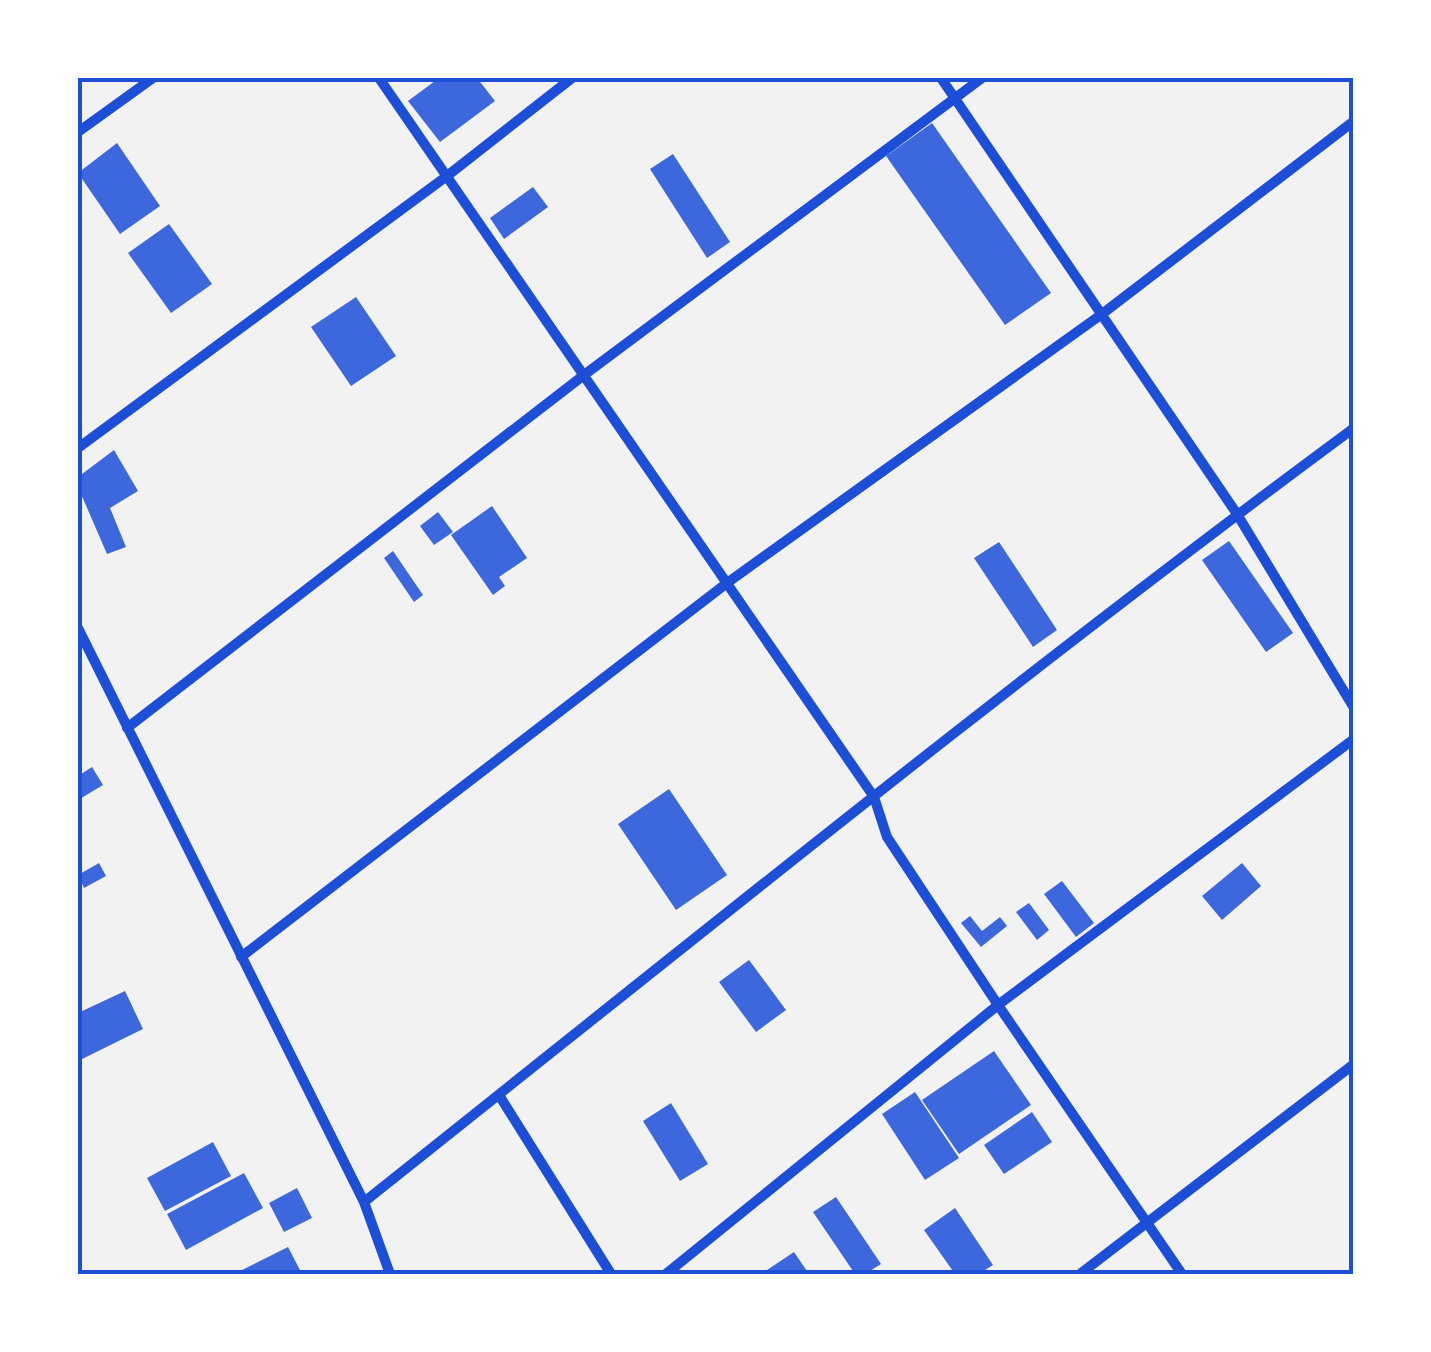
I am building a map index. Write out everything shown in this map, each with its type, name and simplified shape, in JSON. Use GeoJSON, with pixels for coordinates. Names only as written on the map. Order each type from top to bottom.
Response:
{"type":"FeatureCollection","features":[{"type":"Feature","properties":{"kind":"street"},"geometry":{"type":"LineString","coordinates":[[78,132],[153,78]]}},
{"type":"Feature","properties":{"kind":"street"},"geometry":{"type":"LineString","coordinates":[[379,78],[874,797],[888,837],[1182,1274]]}},
{"type":"Feature","properties":{"kind":"street"},"geometry":{"type":"LineString","coordinates":[[78,448],[447,176],[572,78]]}},
{"type":"Feature","properties":{"kind":"street"},"geometry":{"type":"LineString","coordinates":[[941,78],[1237,514],[1354,708]]}},
{"type":"Feature","properties":{"kind":"street"},"geometry":{"type":"LineString","coordinates":[[127,728],[584,375],[982,78]]}},
{"type":"Feature","properties":{"kind":"street"},"geometry":{"type":"LineString","coordinates":[[241,957],[727,583],[1102,314],[1354,121]]}},
{"type":"Feature","properties":{"kind":"street"},"geometry":{"type":"LineString","coordinates":[[364,1202],[874,797],[1237,514],[1354,428]]}},
{"type":"Feature","properties":{"kind":"street"},"geometry":{"type":"LineString","coordinates":[[78,628],[364,1202],[390,1274]]}},
{"type":"Feature","properties":{"kind":"street"},"geometry":{"type":"LineString","coordinates":[[666,1274],[998,1005],[1354,739]]}},
{"type":"Feature","properties":{"kind":"street"},"geometry":{"type":"LineString","coordinates":[[1080,1274],[1354,1064]]}},
{"type":"Feature","properties":{"kind":"street"},"geometry":{"type":"LineString","coordinates":[[499,1094],[610,1274]]}},
{"type":"Feature","properties":{"kind":"building"},"geometry":{"type":"Polygon","coordinates":[[[439,78],[477,78],[495,101],[440,142],[408,101],[439,78]]]}},
{"type":"Feature","properties":{"kind":"building"},"geometry":{"type":"Polygon","coordinates":[[[932,123],[1051,293],[1005,325],[886,156],[932,123]]]}},
{"type":"Feature","properties":{"kind":"building"},"geometry":{"type":"Polygon","coordinates":[[[117,143],[160,206],[120,234],[78,173],[117,143]]]}},
{"type":"Feature","properties":{"kind":"building"},"geometry":{"type":"Polygon","coordinates":[[[673,154],[730,242],[707,258],[650,169],[673,154]]]}},
{"type":"Feature","properties":{"kind":"building"},"geometry":{"type":"Polygon","coordinates":[[[533,187],[548,207],[504,239],[490,218],[533,187]]]}},
{"type":"Feature","properties":{"kind":"building"},"geometry":{"type":"Polygon","coordinates":[[[169,224],[212,284],[171,313],[128,253],[169,224]]]}},
{"type":"Feature","properties":{"kind":"building"},"geometry":{"type":"Polygon","coordinates":[[[356,297],[396,356],[351,386],[311,327],[356,297]]]}},
{"type":"Feature","properties":{"kind":"building"},"geometry":{"type":"Polygon","coordinates":[[[114,450],[138,491],[110,508],[126,547],[107,554],[78,487],[78,477],[114,450]]]}},
{"type":"Feature","properties":{"kind":"building"},"geometry":{"type":"Polygon","coordinates":[[[492,506],[527,558],[499,577],[505,586],[493,595],[451,535],[492,506]]]}},
{"type":"Feature","properties":{"kind":"building"},"geometry":{"type":"Polygon","coordinates":[[[438,512],[453,532],[434,545],[420,526],[438,512]]]}},
{"type":"Feature","properties":{"kind":"building"},"geometry":{"type":"Polygon","coordinates":[[[1229,541],[1293,633],[1266,652],[1202,560],[1229,541]]]}},
{"type":"Feature","properties":{"kind":"building"},"geometry":{"type":"Polygon","coordinates":[[[999,542],[1057,630],[1033,647],[974,558],[999,542]]]}},
{"type":"Feature","properties":{"kind":"building"},"geometry":{"type":"Polygon","coordinates":[[[393,551],[423,595],[414,602],[384,558],[393,551]]]}},
{"type":"Feature","properties":{"kind":"building"},"geometry":{"type":"Polygon","coordinates":[[[92,767],[103,785],[78,800],[78,776],[92,767]]]}},
{"type":"Feature","properties":{"kind":"building"},"geometry":{"type":"Polygon","coordinates":[[[669,789],[727,875],[676,910],[618,824],[669,789]]]}},
{"type":"Feature","properties":{"kind":"building"},"geometry":{"type":"Polygon","coordinates":[[[99,863],[106,876],[84,888],[78,875],[99,863]]]}},
{"type":"Feature","properties":{"kind":"building"},"geometry":{"type":"Polygon","coordinates":[[[1242,863],[1261,886],[1222,920],[1202,896],[1242,863]]]}},
{"type":"Feature","properties":{"kind":"building"},"geometry":{"type":"Polygon","coordinates":[[[1062,881],[1094,923],[1076,937],[1044,894],[1062,881]]]}},
{"type":"Feature","properties":{"kind":"building"},"geometry":{"type":"Polygon","coordinates":[[[1029,903],[1049,930],[1037,940],[1016,912],[1029,903]]]}},
{"type":"Feature","properties":{"kind":"building"},"geometry":{"type":"Polygon","coordinates":[[[970,916],[982,931],[1000,917],[1007,926],[981,947],[961,923],[970,916]]]}},
{"type":"Feature","properties":{"kind":"building"},"geometry":{"type":"Polygon","coordinates":[[[749,960],[786,1010],[756,1032],[719,982],[749,960]]]}},
{"type":"Feature","properties":{"kind":"building"},"geometry":{"type":"Polygon","coordinates":[[[125,991],[143,1029],[78,1061],[78,1013],[125,991]]]}},
{"type":"Feature","properties":{"kind":"building"},"geometry":{"type":"Polygon","coordinates":[[[994,1051],[1031,1105],[959,1154],[922,1100],[994,1051]]]}},
{"type":"Feature","properties":{"kind":"building"},"geometry":{"type":"Polygon","coordinates":[[[915,1092],[959,1158],[925,1180],[882,1114],[915,1092]]]}},
{"type":"Feature","properties":{"kind":"building"},"geometry":{"type":"Polygon","coordinates":[[[671,1103],[708,1164],[680,1181],[643,1121],[671,1103]]]}},
{"type":"Feature","properties":{"kind":"building"},"geometry":{"type":"Polygon","coordinates":[[[1032,1112],[1052,1142],[1004,1174],[984,1145],[1032,1112]]]}},
{"type":"Feature","properties":{"kind":"building"},"geometry":{"type":"Polygon","coordinates":[[[213,1142],[231,1176],[165,1211],[147,1178],[213,1142]]]}},
{"type":"Feature","properties":{"kind":"building"},"geometry":{"type":"Polygon","coordinates":[[[244,1173],[263,1208],[186,1250],[167,1214],[244,1173]]]}},
{"type":"Feature","properties":{"kind":"building"},"geometry":{"type":"Polygon","coordinates":[[[297,1188],[312,1218],[284,1232],[269,1203],[297,1188]]]}},
{"type":"Feature","properties":{"kind":"building"},"geometry":{"type":"Polygon","coordinates":[[[836,1197],[881,1264],[865,1274],[855,1274],[813,1212],[836,1197]]]}},
{"type":"Feature","properties":{"kind":"building"},"geometry":{"type":"Polygon","coordinates":[[[955,1208],[993,1265],[979,1274],[955,1274],[924,1230],[955,1208]]]}},
{"type":"Feature","properties":{"kind":"building"},"geometry":{"type":"Polygon","coordinates":[[[288,1247],[302,1274],[234,1274],[288,1247]]]}},
{"type":"Feature","properties":{"kind":"building"},"geometry":{"type":"Polygon","coordinates":[[[794,1252],[809,1274],[761,1274],[794,1252]]]}}]}
